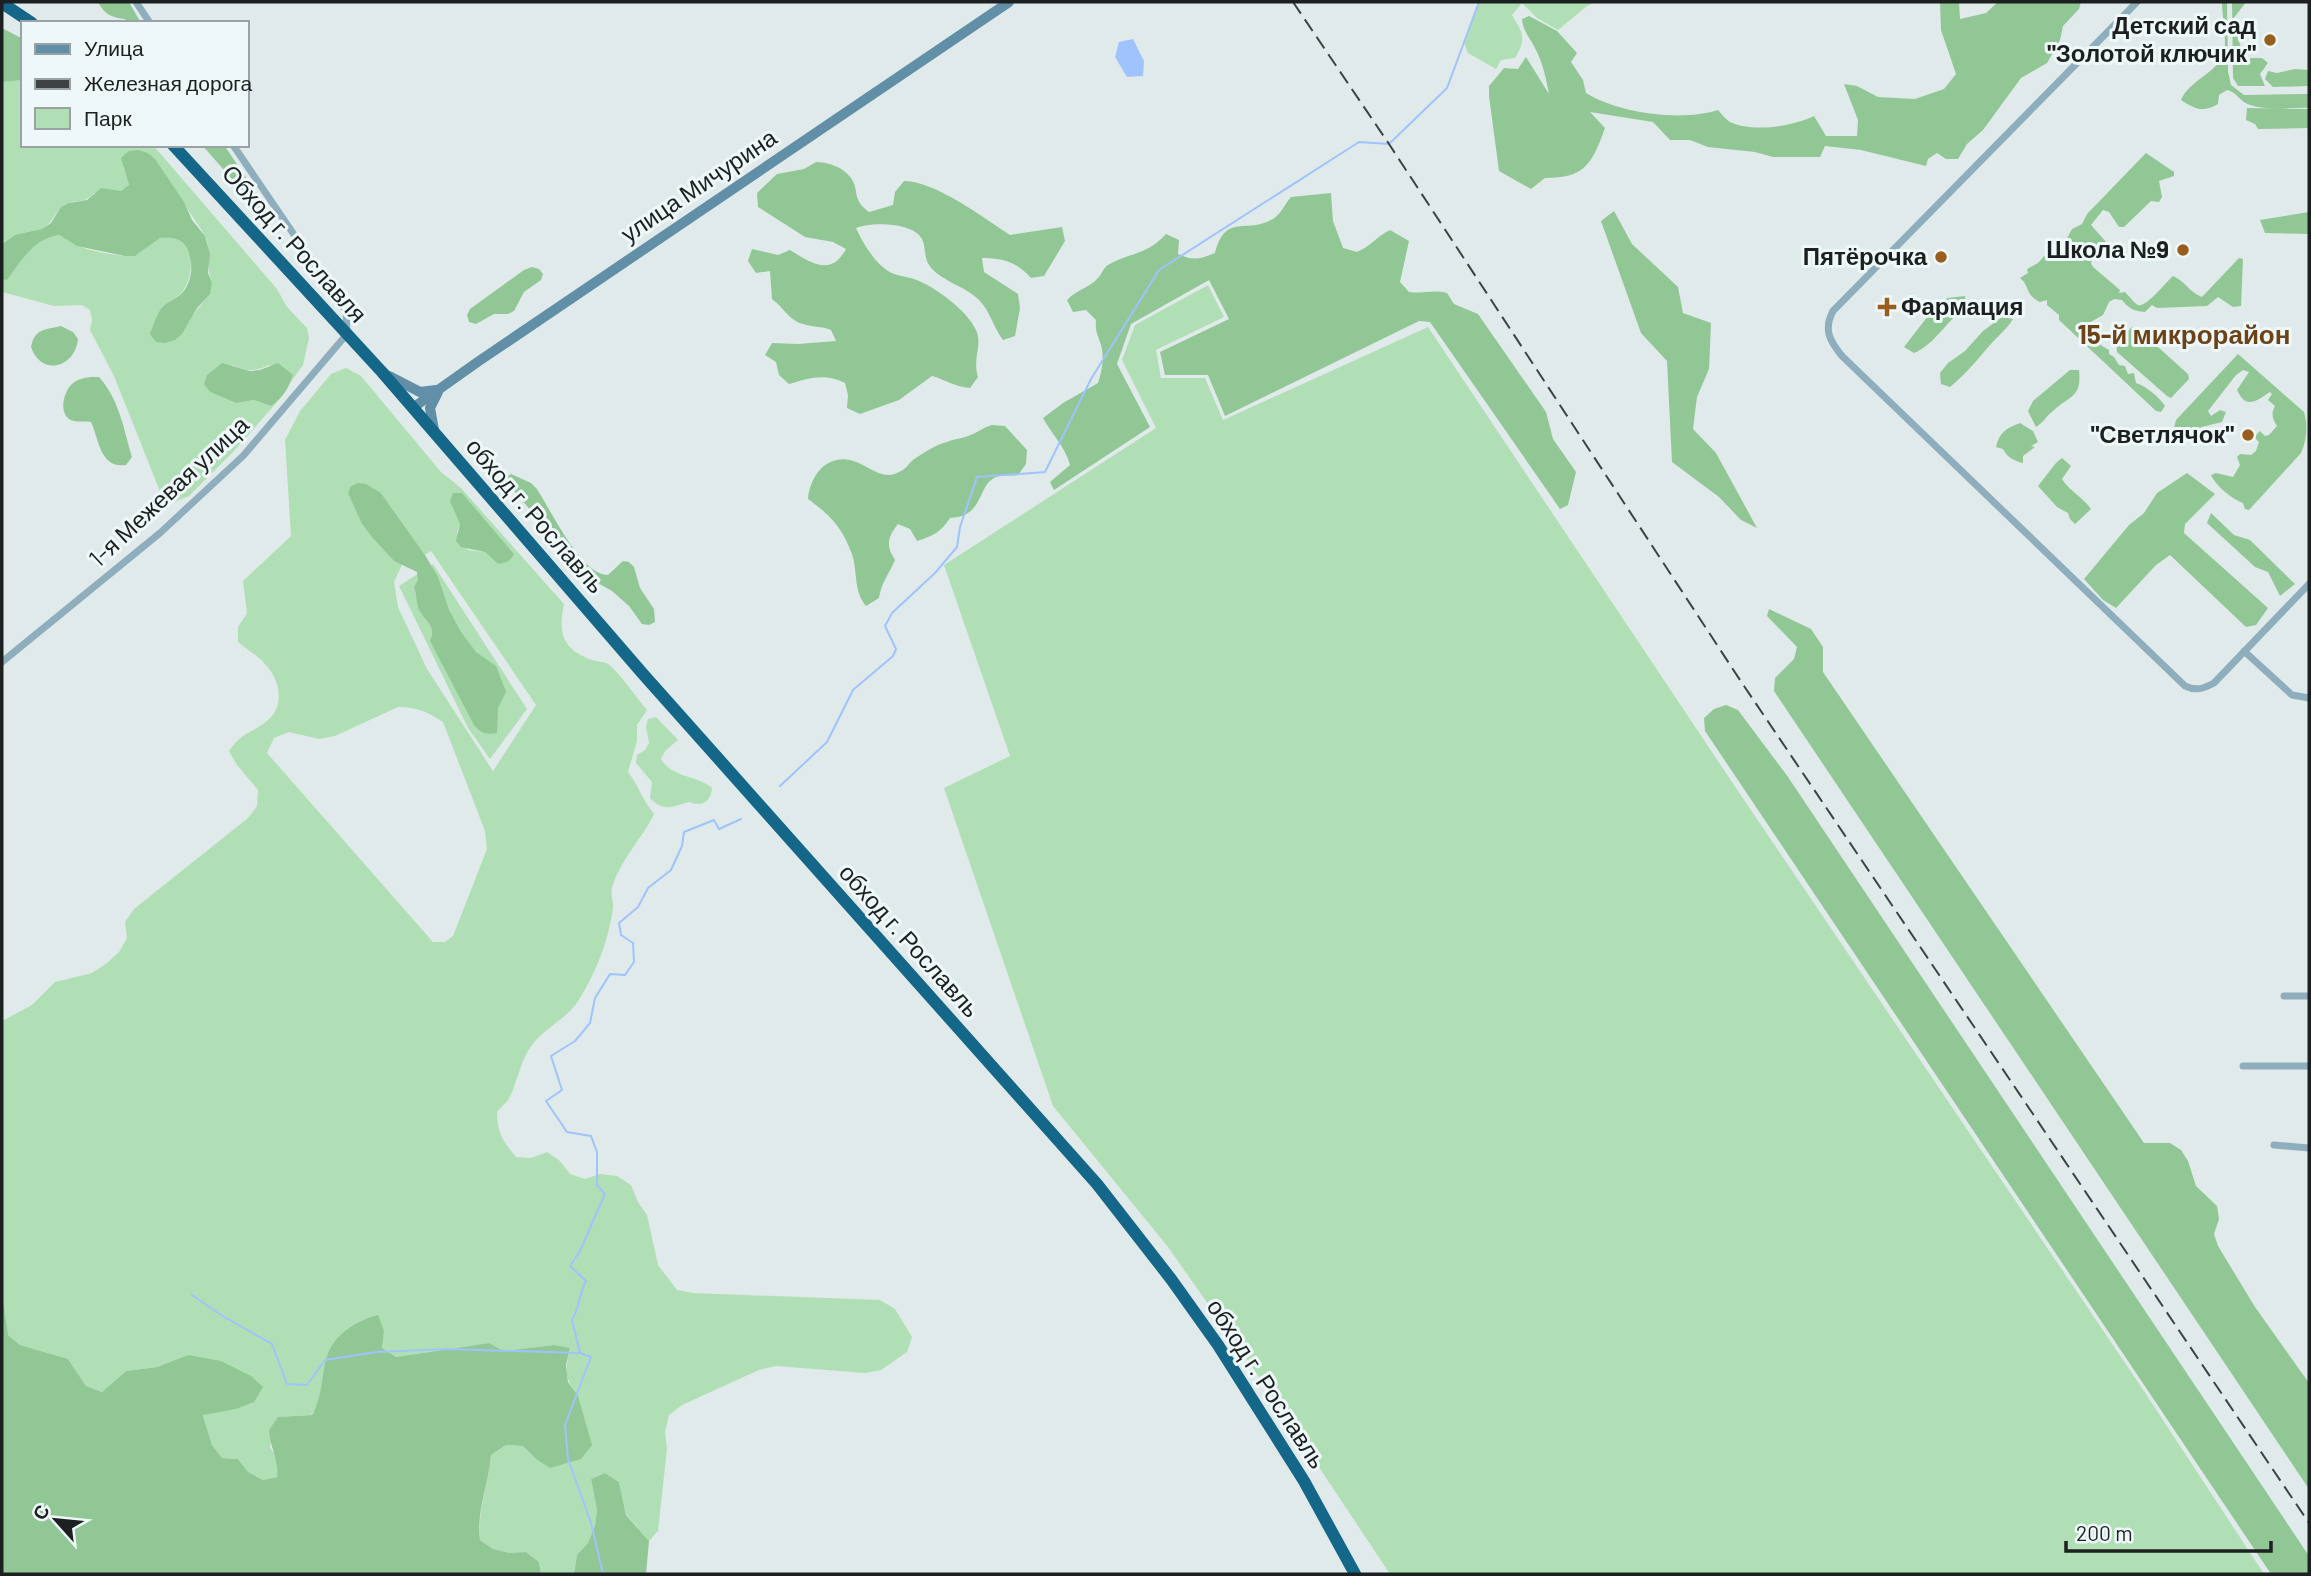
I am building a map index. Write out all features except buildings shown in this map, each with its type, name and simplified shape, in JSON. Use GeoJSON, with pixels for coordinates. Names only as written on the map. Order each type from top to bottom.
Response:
{"type":"FeatureCollection","features":[{"type":"Feature","properties":{"kind":"highway"},"geometry":{"type":"LineString","coordinates":[[2,3],[29,21]]}},
{"type":"Feature","properties":{"kind":"highway","name":"Обход г. Рославля"},"geometry":{"type":"LineString","coordinates":[[175,147],[382,372]]}},
{"type":"Feature","properties":{"kind":"highway","name":"обход г. Рославль"},"geometry":{"type":"LineString","coordinates":[[382,372],[652,683],[1097,1184],[1141,1239],[1218,1345],[1304,1481],[1355,1574]]}},
{"type":"Feature","properties":{"kind":"main road","name":"улица Мичурина"},"geometry":{"type":"LineString","coordinates":[[414,407],[1009,2]]}},
{"type":"Feature","properties":{"kind":"main road"},"geometry":{"type":"LineString","coordinates":[[382,372],[420,392],[440,388]]}},
{"type":"Feature","properties":{"kind":"main road"},"geometry":{"type":"LineString","coordinates":[[434,431],[430,408],[440,388]]}},
{"type":"Feature","properties":{"kind":"street"},"geometry":{"type":"LineString","coordinates":[[136,2],[149,21]]}},
{"type":"Feature","properties":{"kind":"street"},"geometry":{"type":"LineString","coordinates":[[2137,2],[1833,311],[1829,318],[1829,340],[1851,365],[2178,682],[2191,689],[2204,689],[2214,683],[2309,584]]}},
{"type":"Feature","properties":{"kind":"street"},"geometry":{"type":"LineString","coordinates":[[234,147],[346,311],[347,334]]}},
{"type":"Feature","properties":{"kind":"street","name":"1-я Межевая улица"},"geometry":{"type":"LineString","coordinates":[[2,662],[160,533],[243,456],[347,334]]}},
{"type":"Feature","properties":{"kind":"street"},"geometry":{"type":"LineString","coordinates":[[2245,651],[2292,695],[2309,698]]}},
{"type":"Feature","properties":{"kind":"street"},"geometry":{"type":"LineString","coordinates":[[2284,996],[2309,996]]}},
{"type":"Feature","properties":{"kind":"street"},"geometry":{"type":"LineString","coordinates":[[2243,1066],[2309,1066]]}},
{"type":"Feature","properties":{"kind":"street"},"geometry":{"type":"LineString","coordinates":[[2274,1145],[2309,1148]]}},
{"type":"Feature","properties":{"kind":"green space"},"geometry":{"type":"Polygon","coordinates":[[[98,2],[129,2],[140,21],[126,21],[103,10],[98,2]]]}},
{"type":"Feature","properties":{"kind":"green space"},"geometry":{"type":"Polygon","coordinates":[[[1479,2],[1596,2],[1587,6],[1558,30],[1537,18],[1522,3],[1512,15],[1521,32],[1521,46],[1515,58],[1501,60],[1496,69],[1468,53],[1464,43],[1479,2]]]}},
{"type":"Feature","properties":{"kind":"green space"},"geometry":{"type":"Polygon","coordinates":[[[1940,2],[1959,2],[1960,19],[1986,13],[1998,2],[2081,2],[2079,9],[2063,26],[2060,40],[2047,63],[2021,78],[1983,130],[1967,144],[1958,159],[1946,159],[1937,153],[1928,159],[1926,166],[1861,150],[1825,146],[1820,157],[1773,157],[1755,152],[1708,147],[1690,140],[1670,140],[1653,122],[1590,112],[1605,128],[1591,160],[1578,172],[1545,178],[1531,189],[1499,171],[1489,86],[1504,68],[1518,69],[1526,57],[1549,94],[1541,61],[1523,24],[1522,19],[1529,16],[1557,31],[1577,53],[1571,62],[1583,80],[1586,93],[1615,106],[1668,115],[1703,114],[1718,110],[1730,122],[1761,128],[1795,123],[1814,116],[1826,136],[1857,136],[1858,120],[1844,84],[1857,86],[1878,97],[1915,99],[1944,89],[1956,74],[1941,30],[1940,2]]]}},
{"type":"Feature","properties":{"kind":"green space"},"geometry":{"type":"Polygon","coordinates":[[[2222,2],[2227,2],[2228,71],[2231,85],[2244,95],[2309,94],[2309,108],[2257,107],[2247,104],[2227,90],[2219,95],[2218,104],[2208,108],[2195,108],[2181,100],[2190,87],[2221,59],[2225,40],[2222,2]]]}},
{"type":"Feature","properties":{"kind":"green space"},"geometry":{"type":"Polygon","coordinates":[[[2232,2],[2246,2],[2233,19],[2244,30],[2237,34],[2242,51],[2237,56],[2239,64],[2245,64],[2251,58],[2262,58],[2268,63],[2260,74],[2265,86],[2238,86],[2233,78],[2232,2]]]}},
{"type":"Feature","properties":{"kind":"green space"},"geometry":{"type":"Polygon","coordinates":[[[2,28],[21,38],[21,80],[2,82],[2,28]]]}},
{"type":"Feature","properties":{"kind":"green space"},"geometry":{"type":"Polygon","coordinates":[[[2295,69],[2309,70],[2309,86],[2273,87],[2265,79],[2268,71],[2277,73],[2295,69]]]}},
{"type":"Feature","properties":{"kind":"green space"},"geometry":{"type":"Polygon","coordinates":[[[21,80],[21,147],[155,147],[277,289],[287,307],[307,328],[309,338],[303,365],[290,383],[293,375],[269,365],[250,370],[232,365],[210,392],[236,403],[254,400],[271,406],[278,401],[189,496],[172,503],[163,499],[114,376],[90,330],[90,310],[82,305],[54,306],[2,292],[2,279],[7,279],[35,246],[50,237],[59,235],[83,248],[132,256],[155,240],[169,237],[184,244],[191,266],[184,289],[168,303],[192,316],[204,301],[212,283],[207,240],[155,159],[123,167],[129,186],[121,191],[94,193],[87,199],[69,203],[42,229],[12,238],[2,244],[2,82],[21,80]]]}},
{"type":"Feature","properties":{"kind":"green space"},"geometry":{"type":"Polygon","coordinates":[[[2247,108],[2309,109],[2309,128],[2258,129],[2255,124],[2246,120],[2247,108]]]}},
{"type":"Feature","properties":{"kind":"green space"},"geometry":{"type":"Polygon","coordinates":[[[204,147],[225,147],[264,204],[259,210],[204,147]]]}},
{"type":"Feature","properties":{"kind":"green space"},"geometry":{"type":"Polygon","coordinates":[[[138,150],[155,159],[184,202],[192,220],[205,236],[210,254],[210,294],[197,308],[182,334],[165,343],[156,342],[150,334],[152,328],[161,309],[183,292],[191,271],[188,250],[177,239],[160,238],[135,256],[125,256],[77,246],[59,235],[50,237],[35,246],[23,258],[7,280],[2,279],[2,244],[15,235],[42,229],[51,223],[61,207],[87,200],[101,188],[121,191],[129,185],[121,158],[129,151],[138,150]]]}},
{"type":"Feature","properties":{"kind":"green space"},"geometry":{"type":"Polygon","coordinates":[[[2146,153],[2174,172],[2174,176],[2159,181],[2162,197],[2159,202],[2151,201],[2124,227],[2119,227],[2109,212],[2103,210],[2091,225],[2107,243],[2092,260],[2093,267],[2120,290],[2119,293],[2125,292],[2136,304],[2142,305],[2173,276],[2202,297],[2239,258],[2243,259],[2241,306],[2233,307],[2218,297],[2207,306],[2157,308],[2152,305],[2145,312],[2132,309],[2122,300],[2114,299],[2109,302],[2103,315],[2089,323],[2087,330],[2109,350],[2109,354],[2119,365],[2125,366],[2128,374],[2134,373],[2136,383],[2148,389],[2165,406],[2161,412],[2156,411],[2059,320],[2059,315],[2047,305],[2047,300],[2040,302],[2032,296],[2020,278],[2047,253],[2070,247],[2066,240],[2072,229],[2082,224],[2087,214],[2146,153]]]}},
{"type":"Feature","properties":{"kind":"green space"},"geometry":{"type":"Polygon","coordinates":[[[816,162],[835,166],[848,174],[854,183],[860,203],[869,212],[893,205],[895,192],[904,181],[916,182],[944,193],[1010,235],[1062,227],[1065,241],[1044,276],[1031,278],[1009,262],[982,258],[984,272],[1018,294],[1020,308],[1015,336],[1003,340],[986,308],[978,299],[939,275],[929,265],[922,239],[917,233],[891,225],[856,228],[878,263],[891,273],[931,287],[958,307],[972,322],[978,336],[978,377],[970,388],[932,376],[899,400],[860,414],[847,408],[845,383],[824,377],[789,384],[779,375],[776,362],[765,355],[772,343],[836,341],[831,330],[803,324],[790,317],[772,299],[770,271],[756,273],[748,261],[752,249],[778,255],[790,250],[820,265],[834,263],[840,258],[846,249],[833,242],[805,237],[758,207],[757,193],[777,174],[804,169],[816,162]]]}},
{"type":"Feature","properties":{"kind":"green space"},"geometry":{"type":"Polygon","coordinates":[[[1331,193],[1333,221],[1343,248],[1357,252],[1390,230],[1409,241],[1400,282],[1409,292],[1447,293],[1454,304],[1478,314],[1546,412],[1553,439],[1576,472],[1568,505],[1560,509],[1430,322],[1419,321],[1225,416],[1208,375],[1165,375],[1160,352],[1229,319],[1209,280],[1131,324],[1117,364],[1150,427],[1054,490],[1050,482],[1070,465],[1062,446],[1043,418],[1098,383],[1102,363],[1102,347],[1096,331],[1096,320],[1086,310],[1073,312],[1067,300],[1094,281],[1108,265],[1145,250],[1166,234],[1179,240],[1178,254],[1188,258],[1201,258],[1215,253],[1220,240],[1231,228],[1273,219],[1291,197],[1331,193]]]}},
{"type":"Feature","properties":{"kind":"green space"},"geometry":{"type":"Polygon","coordinates":[[[1614,211],[1632,244],[1678,287],[1683,313],[1711,323],[1709,369],[1697,397],[1693,429],[1716,453],[1757,528],[1741,520],[1719,497],[1672,462],[1667,361],[1641,333],[1601,221],[1614,211]]]}},
{"type":"Feature","properties":{"kind":"green space"},"geometry":{"type":"Polygon","coordinates":[[[2309,212],[2309,234],[2265,233],[2260,220],[2309,212]]]}},
{"type":"Feature","properties":{"kind":"green space"},"geometry":{"type":"Polygon","coordinates":[[[532,267],[543,274],[541,280],[524,292],[514,311],[494,314],[476,324],[469,322],[467,315],[470,309],[532,267]]]}},
{"type":"Feature","properties":{"kind":"green space"},"geometry":{"type":"Polygon","coordinates":[[[1208,285],[1224,317],[1156,350],[1161,378],[1205,378],[1223,420],[1428,327],[2140,1385],[2264,1574],[1390,1574],[1253,1368],[1168,1247],[1053,1106],[944,788],[1010,756],[944,565],[1156,428],[1122,360],[1135,325],[1208,285]]]}},
{"type":"Feature","properties":{"kind":"green space"},"geometry":{"type":"Polygon","coordinates":[[[1965,296],[1966,308],[1929,344],[1914,353],[1904,347],[1938,303],[1948,298],[1965,296]]]}},
{"type":"Feature","properties":{"kind":"green space"},"geometry":{"type":"Polygon","coordinates":[[[2002,317],[2013,319],[1956,382],[1950,387],[1941,384],[1940,373],[1948,363],[2002,317]]]}},
{"type":"Feature","properties":{"kind":"green space"},"geometry":{"type":"Polygon","coordinates":[[[61,326],[73,332],[78,339],[76,349],[64,362],[49,365],[36,356],[31,347],[38,333],[61,326]]]}},
{"type":"Feature","properties":{"kind":"green space"},"geometry":{"type":"Polygon","coordinates":[[[2132,327],[2138,329],[2188,374],[2189,379],[2171,398],[2117,352],[2116,342],[2132,327]]]}},
{"type":"Feature","properties":{"kind":"green space"},"geometry":{"type":"Polygon","coordinates":[[[2238,354],[2304,412],[2306,422],[2306,438],[2301,453],[2249,510],[2220,488],[2211,475],[2216,473],[2233,477],[2240,465],[2237,457],[2240,454],[2251,455],[2256,451],[2259,442],[2254,437],[2260,431],[2265,436],[2269,435],[2277,426],[2273,416],[2275,406],[2268,400],[2272,394],[2270,392],[2252,402],[2244,400],[2237,390],[2249,372],[2243,370],[2208,411],[2211,416],[2220,410],[2226,412],[2222,422],[2198,428],[2186,440],[2174,428],[2176,420],[2238,354]]]}},
{"type":"Feature","properties":{"kind":"green space"},"geometry":{"type":"Polygon","coordinates":[[[222,363],[250,371],[278,363],[293,375],[285,393],[271,406],[254,400],[236,403],[210,392],[204,384],[207,375],[222,363]]]}},
{"type":"Feature","properties":{"kind":"green space"},"geometry":{"type":"Polygon","coordinates":[[[346,368],[361,376],[441,472],[461,488],[564,604],[562,632],[568,645],[582,656],[608,664],[647,710],[637,725],[637,741],[628,772],[654,814],[616,878],[612,890],[613,909],[608,932],[597,966],[586,987],[575,1006],[533,1043],[525,1056],[511,1096],[497,1112],[504,1141],[516,1157],[531,1158],[547,1152],[560,1161],[570,1174],[585,1179],[600,1174],[617,1176],[631,1185],[647,1215],[658,1265],[677,1290],[693,1293],[880,1300],[895,1309],[912,1337],[907,1352],[881,1370],[865,1373],[776,1366],[759,1370],[682,1405],[669,1415],[665,1432],[667,1449],[658,1531],[649,1541],[626,1514],[619,1482],[605,1473],[591,1479],[597,1510],[595,1527],[588,1543],[577,1555],[574,1574],[541,1574],[539,1562],[526,1552],[510,1553],[493,1549],[480,1540],[482,1508],[491,1455],[506,1445],[523,1446],[536,1459],[578,1396],[567,1374],[570,1349],[554,1345],[504,1351],[489,1343],[396,1357],[382,1348],[384,1331],[328,1353],[319,1402],[311,1415],[278,1417],[270,1447],[279,1461],[277,1477],[263,1480],[248,1472],[238,1459],[222,1458],[212,1445],[203,1414],[236,1409],[188,1355],[157,1367],[126,1371],[102,1392],[86,1386],[68,1359],[20,1345],[7,1334],[2,1294],[2,1021],[32,1005],[55,982],[92,973],[107,963],[119,952],[127,938],[125,922],[134,909],[248,818],[257,806],[258,790],[229,751],[247,733],[273,715],[279,692],[270,669],[238,642],[238,627],[247,613],[243,581],[291,536],[285,440],[300,411],[331,374],[346,368]],[[381,493],[362,524],[394,561],[402,565],[394,582],[398,607],[427,669],[493,771],[536,705],[431,551],[425,555],[381,493]],[[453,493],[460,524],[457,532],[468,550],[485,552],[498,564],[514,554],[462,494],[453,493]],[[398,707],[335,736],[319,739],[289,732],[274,738],[267,753],[433,942],[445,942],[453,936],[487,849],[485,831],[443,722],[422,711],[398,707]]]}},
{"type":"Feature","properties":{"kind":"green space"},"geometry":{"type":"Polygon","coordinates":[[[2070,370],[2079,370],[2077,391],[2036,427],[2028,411],[2033,401],[2070,370]]]}},
{"type":"Feature","properties":{"kind":"green space"},"geometry":{"type":"Polygon","coordinates":[[[90,377],[99,377],[116,405],[132,457],[126,465],[117,465],[106,458],[91,422],[74,421],[65,414],[64,397],[69,387],[90,377]]]}},
{"type":"Feature","properties":{"kind":"green space"},"geometry":{"type":"Polygon","coordinates":[[[2020,423],[2033,431],[2038,442],[2023,456],[2023,463],[1996,447],[2004,432],[2020,423]]]}},
{"type":"Feature","properties":{"kind":"green space"},"geometry":{"type":"Polygon","coordinates":[[[992,425],[1005,426],[1027,450],[1026,464],[1018,475],[992,479],[970,511],[950,518],[932,535],[917,541],[910,529],[898,524],[889,542],[895,560],[883,583],[879,598],[866,606],[857,588],[854,561],[844,536],[829,517],[808,499],[812,483],[820,469],[841,459],[857,462],[881,474],[894,474],[934,447],[992,425]]]}},
{"type":"Feature","properties":{"kind":"green space"},"geometry":{"type":"Polygon","coordinates":[[[2062,458],[2071,466],[2062,479],[2091,509],[2075,524],[2068,513],[2057,507],[2038,486],[2062,458]]]}},
{"type":"Feature","properties":{"kind":"green space"},"geometry":{"type":"Polygon","coordinates":[[[2187,473],[2215,494],[2185,524],[2184,533],[2268,608],[2256,625],[2246,627],[2170,555],[2156,565],[2116,608],[2103,600],[2084,579],[2129,525],[2144,513],[2157,493],[2187,473]]]}},
{"type":"Feature","properties":{"kind":"green space"},"geometry":{"type":"Polygon","coordinates":[[[511,474],[536,488],[577,553],[597,572],[608,575],[623,561],[634,567],[640,588],[654,609],[655,622],[642,624],[629,606],[612,591],[589,578],[508,484],[505,478],[511,474]]]}},
{"type":"Feature","properties":{"kind":"green space"},"geometry":{"type":"Polygon","coordinates":[[[366,484],[381,493],[438,577],[449,610],[461,632],[476,652],[496,666],[506,692],[498,708],[497,733],[484,733],[474,725],[430,641],[430,624],[419,610],[414,587],[418,580],[417,572],[394,561],[362,524],[348,493],[351,486],[366,484]]]}},
{"type":"Feature","properties":{"kind":"green space"},"geometry":{"type":"Polygon","coordinates":[[[453,493],[462,493],[514,554],[510,560],[498,564],[485,552],[461,547],[456,541],[460,524],[450,501],[453,493]]]}},
{"type":"Feature","properties":{"kind":"green space"},"geometry":{"type":"Polygon","coordinates":[[[2211,513],[2234,535],[2250,540],[2295,584],[2280,596],[2268,572],[2255,567],[2207,523],[2211,513]]]}},
{"type":"Feature","properties":{"kind":"green space"},"geometry":{"type":"Polygon","coordinates":[[[433,564],[527,709],[490,759],[468,728],[399,586],[433,564]]]}},
{"type":"Feature","properties":{"kind":"green space"},"geometry":{"type":"Polygon","coordinates":[[[1769,609],[1811,629],[1823,647],[1823,672],[2144,1143],[2170,1143],[2181,1150],[2188,1161],[2196,1186],[2217,1206],[2219,1219],[2214,1234],[2218,1246],[2255,1307],[2309,1383],[2309,1489],[1774,691],[1775,678],[1794,659],[1797,647],[1767,616],[1769,609]]]}},
{"type":"Feature","properties":{"kind":"green space"},"geometry":{"type":"Polygon","coordinates":[[[1726,705],[1738,710],[1788,777],[2309,1556],[2309,1574],[2271,1574],[1705,731],[1704,718],[1714,709],[1726,705]]]}},
{"type":"Feature","properties":{"kind":"green space"},"geometry":{"type":"Polygon","coordinates":[[[656,717],[678,740],[665,751],[661,759],[671,770],[712,788],[710,797],[705,802],[664,807],[650,798],[652,782],[636,763],[637,755],[645,750],[649,743],[646,727],[648,719],[656,717]]]}},
{"type":"Feature","properties":{"kind":"green space"},"geometry":{"type":"Polygon","coordinates":[[[2,1294],[8,1335],[20,1345],[68,1359],[86,1386],[102,1392],[126,1371],[157,1367],[188,1355],[221,1361],[251,1376],[263,1387],[254,1402],[236,1409],[203,1415],[212,1445],[222,1458],[238,1459],[248,1472],[263,1480],[277,1477],[269,1430],[278,1417],[312,1415],[318,1401],[330,1348],[348,1329],[378,1315],[384,1331],[382,1348],[396,1357],[489,1343],[504,1351],[554,1345],[570,1348],[566,1365],[568,1382],[578,1396],[592,1445],[581,1459],[550,1468],[523,1446],[506,1445],[491,1455],[481,1508],[480,1540],[493,1549],[510,1553],[526,1552],[539,1562],[541,1574],[2,1574],[2,1294]]]}},
{"type":"Feature","properties":{"kind":"green space"},"geometry":{"type":"Polygon","coordinates":[[[605,1473],[619,1482],[626,1515],[649,1541],[646,1574],[574,1574],[577,1555],[588,1543],[595,1526],[597,1510],[591,1479],[605,1473]]]}},
{"type":"Feature","properties":{"kind":"water"},"geometry":{"type":"Polygon","coordinates":[[[1133,39],[1144,61],[1143,76],[1127,77],[1115,57],[1119,42],[1133,39]]]}},
{"type":"Feature","properties":{"kind":"waterway"},"geometry":{"type":"LineString","coordinates":[[780,786],[827,742],[853,690],[893,656],[896,649],[885,626],[892,613],[935,573],[957,547],[960,527],[977,477],[1045,472],[1091,379],[1159,270],[1359,142],[1389,144],[1447,88],[1479,2]]}},
{"type":"Feature","properties":{"kind":"waterway"},"geometry":{"type":"LineString","coordinates":[[603,1574],[591,1523],[568,1459],[565,1425],[591,1357],[580,1353],[572,1320],[586,1281],[570,1266],[580,1251],[605,1194],[597,1185],[597,1152],[591,1136],[567,1132],[546,1101],[562,1090],[551,1056],[575,1041],[590,1023],[595,998],[610,974],[625,975],[634,962],[633,943],[621,935],[619,923],[638,907],[648,888],[671,870],[682,846],[684,832],[714,820],[719,829],[741,819]]}},
{"type":"Feature","properties":{"kind":"waterway"},"geometry":{"type":"LineString","coordinates":[[192,1295],[272,1344],[287,1384],[307,1385],[325,1360],[377,1352],[446,1349],[580,1353]]}},
{"type":"Feature","properties":{"kind":"railway"},"geometry":{"type":"LineString","coordinates":[[1293,2],[1740,680],[2309,1523]]}},
{"type":"Feature","properties":{"kind":"place","name":"Детский сад \"Золотой ключик\""},"geometry":{"type":"Point","coordinates":[2270,40]}},
{"type":"Feature","properties":{"kind":"place","name":"Школа №9"},"geometry":{"type":"Point","coordinates":[2183,250]}},
{"type":"Feature","properties":{"kind":"place","name":"Пятёрочка"},"geometry":{"type":"Point","coordinates":[1941,257]}},
{"type":"Feature","properties":{"kind":"place","name":"Фармация"},"geometry":{"type":"Point","coordinates":[1887,307]}},
{"type":"Feature","properties":{"kind":"place","name":"\"Светлячок\""},"geometry":{"type":"Point","coordinates":[2248,435]}},
{"type":"Feature","properties":{"kind":"district","name":"15-й микрорайон"},"geometry":{"type":"Point","coordinates":[2184,335]}}]}
